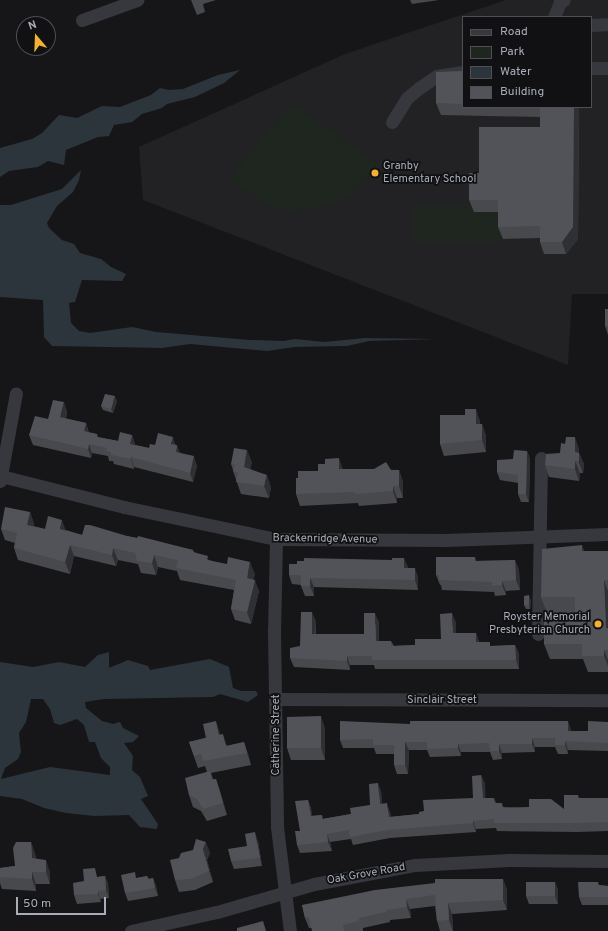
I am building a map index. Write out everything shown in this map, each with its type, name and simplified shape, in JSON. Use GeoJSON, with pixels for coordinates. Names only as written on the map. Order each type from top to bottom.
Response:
{"type":"FeatureCollection","features":[{"type":"Feature","properties":{"kind":"street"},"geometry":{"type":"LineString","coordinates":[[82,20],[137,0]]}},
{"type":"Feature","properties":{"kind":"street"},"geometry":{"type":"LineString","coordinates":[[554,16],[560,2],[564,0]]}},
{"type":"Feature","properties":{"kind":"street"},"geometry":{"type":"LineString","coordinates":[[592,25],[608,24]]}},
{"type":"Feature","properties":{"kind":"street"},"geometry":{"type":"LineString","coordinates":[[592,68],[608,68]]}},
{"type":"Feature","properties":{"kind":"street"},"geometry":{"type":"LineString","coordinates":[[392,122],[407,98],[419,88],[437,76],[462,72]]}},
{"type":"Feature","properties":{"kind":"street"},"geometry":{"type":"LineString","coordinates":[[1,478],[16,393]]}},
{"type":"Feature","properties":{"kind":"street"},"geometry":{"type":"LineString","coordinates":[[538,634],[541,458]]}},
{"type":"Feature","properties":{"kind":"street","name":"Brackenridge Avenue"},"geometry":{"type":"LineString","coordinates":[[1,478],[124,507],[276,539],[540,538],[608,534]]}},
{"type":"Feature","properties":{"kind":"street","name":"Catherine Street"},"geometry":{"type":"LineString","coordinates":[[276,539],[277,827],[290,931]]}},
{"type":"Feature","properties":{"kind":"street","name":"Sinclair Street"},"geometry":{"type":"LineString","coordinates":[[276,699],[608,700]]}},
{"type":"Feature","properties":{"kind":"street","name":"Oak Grove Road"},"geometry":{"type":"LineString","coordinates":[[131,931],[217,912],[285,891],[415,865],[508,860],[608,861]]}},
{"type":"Feature","properties":{"kind":"shaded area","name":"Granby Elementary School"},"geometry":{"type":"Polygon","coordinates":[[[506,0],[608,0],[608,294],[572,294],[568,365],[143,200],[139,147],[345,54],[506,0]]]}},
{"type":"Feature","properties":{"kind":"green space"},"geometry":{"type":"Polygon","coordinates":[[[298,106],[380,165],[351,194],[326,207],[293,211],[266,206],[230,179],[285,108],[298,106]]]}},
{"type":"Feature","properties":{"kind":"green space"},"geometry":{"type":"Polygon","coordinates":[[[414,205],[474,205],[474,212],[502,212],[503,242],[414,242],[414,205]]]}},
{"type":"Feature","properties":{"kind":"water"},"geometry":{"type":"Polygon","coordinates":[[[240,70],[224,83],[195,97],[167,104],[162,108],[142,114],[132,122],[114,125],[109,136],[98,137],[66,150],[64,165],[48,161],[38,167],[9,171],[0,177],[0,148],[32,139],[42,133],[59,115],[77,118],[102,106],[120,107],[151,95],[160,88],[169,90],[183,89],[218,75],[240,70]]]}},
{"type":"Feature","properties":{"kind":"water"},"geometry":{"type":"Polygon","coordinates":[[[81,170],[79,180],[73,192],[57,206],[47,223],[49,228],[62,240],[74,244],[80,253],[101,259],[111,267],[126,274],[122,281],[82,280],[75,302],[69,303],[71,323],[79,331],[90,333],[132,327],[156,332],[250,340],[284,341],[295,339],[324,342],[365,338],[436,339],[369,341],[347,346],[294,347],[267,351],[190,344],[162,348],[52,346],[44,337],[43,300],[0,297],[0,205],[11,205],[62,189],[81,170]]]}},
{"type":"Feature","properties":{"kind":"water"},"geometry":{"type":"Polygon","coordinates":[[[109,652],[109,668],[128,660],[148,666],[150,670],[210,659],[229,667],[233,688],[241,691],[256,691],[258,695],[248,702],[220,694],[213,697],[104,699],[85,702],[86,708],[102,721],[113,724],[120,722],[123,728],[139,736],[133,742],[124,743],[133,756],[132,770],[140,777],[148,796],[141,799],[158,824],[157,829],[140,827],[129,815],[94,816],[66,813],[44,808],[22,799],[0,796],[0,662],[33,667],[59,662],[85,667],[98,655],[109,652]],[[31,699],[26,722],[19,733],[21,752],[18,759],[5,768],[1,779],[50,767],[110,775],[110,767],[101,758],[95,742],[89,742],[84,725],[77,719],[60,725],[54,723],[50,709],[43,699],[31,699]]]}},
{"type":"Feature","properties":{"kind":"building"},"geometry":{"type":"Polygon","coordinates":[[[462,71],[462,104],[436,103],[436,72],[462,71]]]}},
{"type":"Feature","properties":{"kind":"building","name":"Granby Elementary School"},"geometry":{"type":"Polygon","coordinates":[[[540,108],[574,108],[573,227],[562,242],[540,242],[540,226],[498,227],[498,200],[469,200],[469,173],[479,173],[479,127],[540,127],[540,108]]]}},
{"type":"Feature","properties":{"kind":"building"},"geometry":{"type":"Polygon","coordinates":[[[605,309],[608,309],[608,326],[605,326],[605,309]]]}},
{"type":"Feature","properties":{"kind":"building"},"geometry":{"type":"Polygon","coordinates":[[[105,394],[115,396],[111,409],[101,406],[105,394]]]}},
{"type":"Feature","properties":{"kind":"building"},"geometry":{"type":"Polygon","coordinates":[[[53,400],[64,402],[60,417],[86,423],[84,431],[97,434],[97,437],[118,441],[120,432],[132,435],[130,444],[149,448],[150,444],[155,445],[158,433],[173,437],[171,444],[177,445],[176,452],[194,456],[190,473],[131,457],[131,459],[111,455],[111,452],[106,451],[107,448],[89,444],[88,449],[29,435],[35,416],[48,419],[53,400]]]}},
{"type":"Feature","properties":{"kind":"building"},"geometry":{"type":"Polygon","coordinates":[[[465,409],[476,409],[476,424],[482,424],[482,440],[440,444],[440,415],[465,415],[465,409]]]}},
{"type":"Feature","properties":{"kind":"building"},"geometry":{"type":"Polygon","coordinates":[[[566,437],[575,437],[575,452],[579,453],[579,461],[575,461],[575,469],[545,465],[546,454],[560,453],[561,443],[565,444],[566,437]]]}},
{"type":"Feature","properties":{"kind":"building"},"geometry":{"type":"Polygon","coordinates":[[[234,448],[247,450],[244,467],[267,475],[264,486],[236,482],[238,473],[233,471],[235,465],[231,464],[234,448]]]}},
{"type":"Feature","properties":{"kind":"building"},"geometry":{"type":"Polygon","coordinates":[[[514,450],[527,451],[526,494],[518,494],[518,475],[497,472],[497,460],[513,459],[514,450]]]}},
{"type":"Feature","properties":{"kind":"building"},"geometry":{"type":"Polygon","coordinates":[[[339,458],[339,469],[374,469],[386,462],[391,470],[399,470],[399,486],[393,486],[393,491],[355,494],[355,492],[296,494],[296,478],[298,478],[298,471],[318,471],[318,464],[325,464],[325,459],[339,458]]]}},
{"type":"Feature","properties":{"kind":"building"},"geometry":{"type":"Polygon","coordinates":[[[5,507],[30,512],[27,525],[45,529],[48,516],[62,520],[60,529],[82,535],[85,525],[90,525],[127,536],[137,538],[138,536],[193,550],[193,552],[208,556],[207,560],[227,564],[228,557],[250,562],[247,578],[255,580],[247,612],[231,609],[236,580],[176,568],[178,560],[154,555],[152,563],[137,561],[135,553],[113,548],[112,555],[70,545],[65,562],[14,548],[17,533],[1,529],[5,507]]]}},
{"type":"Feature","properties":{"kind":"building","name":"Royster Memorial Presbyterian Church"},"geometry":{"type":"Polygon","coordinates":[[[582,545],[582,551],[608,551],[608,580],[604,580],[606,628],[608,628],[608,650],[604,650],[604,656],[582,656],[582,644],[544,644],[544,619],[550,619],[550,616],[575,616],[575,597],[541,597],[542,549],[582,545]]]}},
{"type":"Feature","properties":{"kind":"building"},"geometry":{"type":"Polygon","coordinates":[[[436,557],[475,557],[475,561],[515,560],[516,580],[502,581],[502,585],[492,586],[492,582],[439,580],[439,575],[436,575],[436,557]]]}},
{"type":"Feature","properties":{"kind":"building"},"geometry":{"type":"Polygon","coordinates":[[[304,558],[392,560],[392,558],[404,558],[404,568],[415,568],[415,580],[310,578],[310,586],[301,586],[301,575],[289,575],[289,564],[297,564],[297,561],[304,561],[304,558]]]}},
{"type":"Feature","properties":{"kind":"building"},"geometry":{"type":"Polygon","coordinates":[[[529,595],[529,605],[524,605],[524,596],[529,595]]]}},
{"type":"Feature","properties":{"kind":"building"},"geometry":{"type":"Polygon","coordinates":[[[301,612],[312,612],[312,634],[364,634],[364,613],[375,613],[376,641],[391,641],[391,646],[415,645],[415,639],[441,639],[440,614],[452,613],[453,633],[476,633],[476,642],[490,642],[490,646],[515,645],[516,660],[372,660],[372,656],[347,656],[347,661],[290,658],[290,648],[300,646],[301,612]]]}},
{"type":"Feature","properties":{"kind":"building"},"geometry":{"type":"Polygon","coordinates":[[[321,716],[321,748],[287,748],[287,717],[321,716]]]}},
{"type":"Feature","properties":{"kind":"building"},"geometry":{"type":"Polygon","coordinates":[[[216,721],[219,735],[223,734],[226,746],[244,742],[247,753],[203,761],[201,754],[194,756],[189,742],[206,738],[203,724],[216,721]]]}},
{"type":"Feature","properties":{"kind":"building"},"geometry":{"type":"Polygon","coordinates":[[[340,721],[410,724],[410,721],[568,721],[568,731],[588,731],[588,721],[608,722],[608,743],[565,741],[565,745],[555,745],[555,738],[532,738],[532,744],[499,744],[499,751],[490,751],[489,743],[458,744],[458,748],[427,749],[427,742],[405,742],[405,765],[394,765],[394,745],[373,745],[373,739],[340,740],[340,721]]]}},
{"type":"Feature","properties":{"kind":"building"},"geometry":{"type":"Polygon","coordinates":[[[210,771],[212,780],[216,779],[223,803],[203,809],[197,799],[189,795],[185,778],[210,771]]]}},
{"type":"Feature","properties":{"kind":"building"},"geometry":{"type":"Polygon","coordinates":[[[481,775],[483,798],[494,798],[494,803],[502,803],[503,808],[529,807],[529,799],[551,799],[564,809],[564,795],[578,795],[578,798],[608,798],[608,822],[494,823],[494,819],[473,821],[473,823],[387,830],[350,837],[349,830],[327,834],[328,842],[297,845],[295,831],[300,831],[295,801],[308,800],[311,816],[322,815],[322,819],[351,814],[350,808],[370,805],[369,784],[378,783],[380,804],[387,803],[389,817],[419,814],[419,812],[424,811],[423,800],[473,798],[472,776],[481,775]]]}},
{"type":"Feature","properties":{"kind":"building"},"geometry":{"type":"Polygon","coordinates":[[[255,832],[260,858],[231,861],[228,849],[247,846],[245,834],[255,832]]]}},
{"type":"Feature","properties":{"kind":"building"},"geometry":{"type":"Polygon","coordinates":[[[196,839],[206,842],[203,849],[209,871],[191,879],[175,880],[170,860],[179,858],[181,853],[193,850],[196,839]]]}},
{"type":"Feature","properties":{"kind":"building"},"geometry":{"type":"Polygon","coordinates":[[[16,842],[31,842],[32,858],[46,860],[46,872],[32,872],[32,879],[0,877],[0,868],[15,866],[13,848],[16,842]]]}},
{"type":"Feature","properties":{"kind":"building"},"geometry":{"type":"Polygon","coordinates":[[[95,868],[97,877],[105,876],[106,890],[98,891],[98,894],[74,895],[73,883],[84,881],[83,869],[95,868]]]}},
{"type":"Feature","properties":{"kind":"building"},"geometry":{"type":"Polygon","coordinates":[[[135,872],[136,878],[147,876],[148,879],[153,878],[155,888],[125,893],[121,875],[135,872]]]}},
{"type":"Feature","properties":{"kind":"building"},"geometry":{"type":"Polygon","coordinates":[[[435,879],[503,879],[503,900],[448,903],[449,920],[437,921],[435,895],[406,899],[407,907],[386,910],[386,912],[359,918],[359,921],[343,925],[344,931],[312,931],[309,917],[305,918],[302,905],[375,890],[435,883],[435,879]]]}},
{"type":"Feature","properties":{"kind":"building"},"geometry":{"type":"Polygon","coordinates":[[[526,882],[555,882],[555,896],[526,896],[526,882]]]}},
{"type":"Feature","properties":{"kind":"building"},"geometry":{"type":"Polygon","coordinates":[[[578,882],[598,882],[598,885],[608,886],[608,897],[579,897],[578,882]]]}},
{"type":"Feature","properties":{"kind":"building"},"geometry":{"type":"Polygon","coordinates":[[[263,921],[266,931],[237,931],[237,928],[263,921]]]}},
{"type":"Feature","properties":{"kind":"place","name":"Granby Elementary School"},"geometry":{"type":"Point","coordinates":[375,173]}},
{"type":"Feature","properties":{"kind":"place","name":"Royster Memorial Presbyterian Church"},"geometry":{"type":"Point","coordinates":[598,624]}}]}
